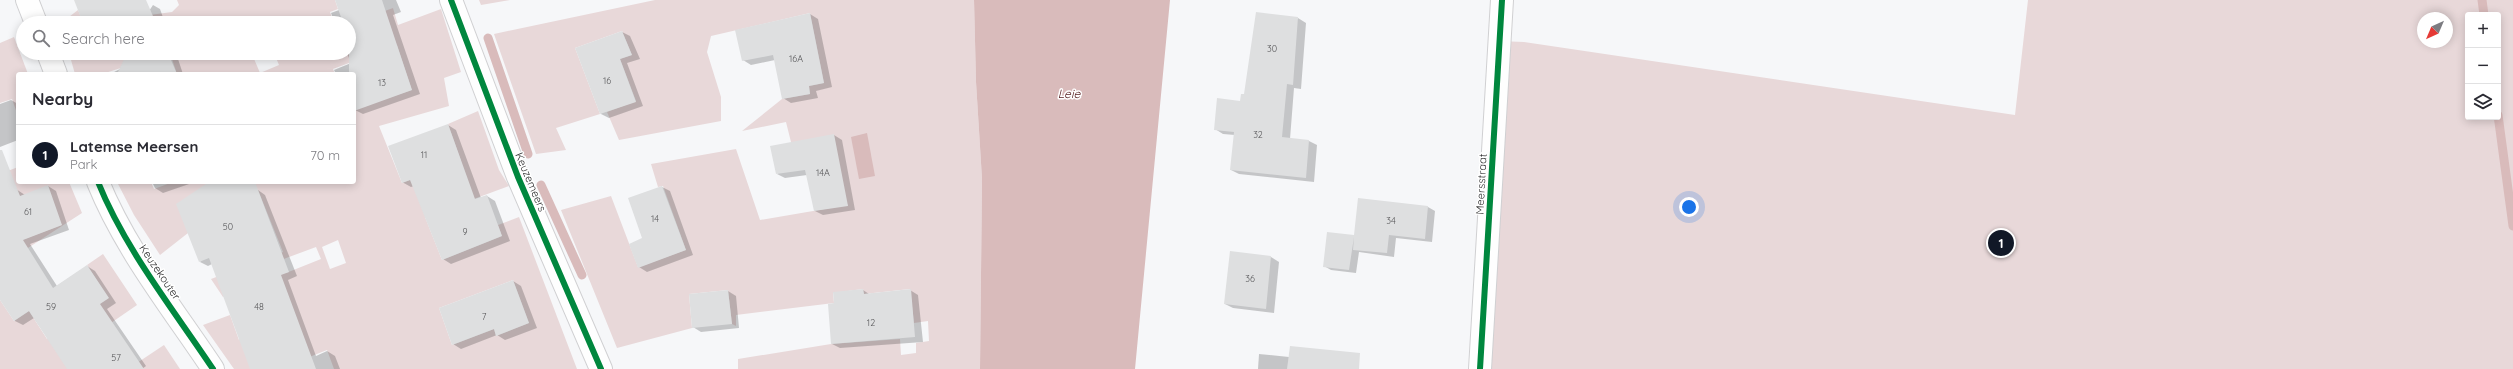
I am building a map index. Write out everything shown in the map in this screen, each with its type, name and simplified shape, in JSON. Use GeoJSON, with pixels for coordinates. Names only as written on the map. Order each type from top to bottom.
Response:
{"type":"FeatureCollection","features":[{"type":"Feature","properties":{"kind":"street"},"geometry":{"type":"LineString","coordinates":[[27,0],[33,16]]}},
{"type":"Feature","properties":{"kind":"street","name":"Keuzemeers"},"geometry":{"type":"LineString","coordinates":[[450,0],[518,177],[601,369]]}},
{"type":"Feature","properties":{"kind":"street","name":"Meersstraat"},"geometry":{"type":"LineString","coordinates":[[1480,369],[1502,0]]}},
{"type":"Feature","properties":{"kind":"street"},"geometry":{"type":"LineString","coordinates":[[51,60],[55,72]]}},
{"type":"Feature","properties":{"kind":"street","name":"Keuzekouter"},"geometry":{"type":"LineString","coordinates":[[99,184],[107,203],[130,245],[213,369]]}},
{"type":"Feature","properties":{"kind":"shaded area"},"geometry":{"type":"Polygon","coordinates":[[[177,0],[335,0],[338,9],[330,12],[331,16],[142,16],[172,12],[179,5],[177,0]]]}},
{"type":"Feature","properties":{"kind":"shaded area"},"geometry":{"type":"Polygon","coordinates":[[[479,0],[510,0],[481,5],[479,0]]]}},
{"type":"Feature","properties":{"kind":"shaded area"},"geometry":{"type":"Polygon","coordinates":[[[655,0],[974,0],[976,82],[982,179],[980,369],[738,369],[738,359],[831,344],[900,339],[901,355],[916,353],[916,343],[929,341],[928,321],[914,323],[910,289],[864,294],[863,289],[833,293],[834,303],[736,315],[736,326],[732,324],[728,290],[689,294],[692,328],[617,348],[561,210],[611,196],[638,267],[686,250],[663,186],[658,187],[651,164],[736,149],[760,220],[848,205],[791,142],[786,122],[742,131],[782,99],[810,94],[809,86],[824,83],[810,13],[711,36],[707,52],[721,97],[721,121],[619,140],[607,112],[636,101],[620,59],[632,55],[622,31],[575,48],[600,114],[556,128],[566,150],[536,154],[494,34],[655,0]]]}},
{"type":"Feature","properties":{"kind":"shaded area"},"geometry":{"type":"Polygon","coordinates":[[[2028,0],[2513,0],[2513,369],[1483,369],[1499,41],[1524,42],[2015,115],[2028,0]]]}},
{"type":"Feature","properties":{"kind":"shaded area"},"geometry":{"type":"Polygon","coordinates":[[[393,8],[398,25],[441,9],[461,72],[444,78],[449,106],[379,126],[402,183],[461,161],[448,124],[478,111],[499,170],[509,186],[425,217],[442,260],[502,236],[498,225],[519,217],[577,369],[334,369],[327,350],[279,369],[234,369],[203,325],[230,315],[239,340],[281,276],[223,297],[211,279],[283,252],[258,190],[188,233],[160,255],[134,215],[118,184],[152,184],[154,189],[168,184],[356,184],[356,108],[412,90],[397,45],[333,69],[334,72],[262,72],[279,65],[277,60],[356,60],[356,21],[393,8]],[[338,240],[322,247],[330,269],[346,263],[338,240]],[[316,247],[281,260],[286,273],[321,259],[316,247]],[[513,280],[439,308],[452,345],[494,329],[496,336],[529,323],[513,280]]]}},
{"type":"Feature","properties":{"kind":"shaded area"},"geometry":{"type":"Polygon","coordinates":[[[78,10],[81,16],[70,16],[78,10]]]}},
{"type":"Feature","properties":{"kind":"shaded area"},"geometry":{"type":"Polygon","coordinates":[[[14,37],[16,42],[16,60],[23,60],[27,72],[16,72],[16,110],[12,99],[0,103],[0,43],[14,37]]]}},
{"type":"Feature","properties":{"kind":"shaded area"},"geometry":{"type":"Polygon","coordinates":[[[71,60],[128,60],[124,67],[108,72],[74,72],[71,60]]]}},
{"type":"Feature","properties":{"kind":"shaded area"},"geometry":{"type":"Polygon","coordinates":[[[172,60],[255,60],[260,72],[176,72],[172,60]]]}},
{"type":"Feature","properties":{"kind":"shaded area"},"geometry":{"type":"Polygon","coordinates":[[[16,168],[16,184],[70,184],[82,213],[0,266],[0,248],[62,225],[20,196],[0,174],[16,168]]]}},
{"type":"Feature","properties":{"kind":"shaded area"},"geometry":{"type":"Polygon","coordinates":[[[103,254],[137,305],[92,336],[78,369],[0,369],[0,300],[14,321],[29,311],[47,339],[108,298],[87,265],[103,254]]]}},
{"type":"Feature","properties":{"kind":"shaded area"},"geometry":{"type":"Polygon","coordinates":[[[164,345],[180,369],[128,369],[164,345]]]}},
{"type":"Feature","properties":{"kind":"water","name":"Leie"},"geometry":{"type":"Polygon","coordinates":[[[974,0],[1170,0],[1135,369],[980,369],[982,179],[976,82],[974,0]]]}},
{"type":"Feature","properties":{"kind":"water"},"geometry":{"type":"Polygon","coordinates":[[[867,133],[875,176],[859,179],[851,137],[867,133]]]}},
{"type":"Feature","properties":{"kind":"building"},"geometry":{"type":"Polygon","coordinates":[[[74,0],[146,0],[153,16],[80,16],[74,0]]]}},
{"type":"Feature","properties":{"kind":"building"},"geometry":{"type":"Polygon","coordinates":[[[335,0],[382,0],[412,90],[356,110],[356,72],[349,72],[349,60],[356,60],[356,16],[341,16],[335,0]]]}},
{"type":"Feature","properties":{"kind":"building"},"geometry":{"type":"Polygon","coordinates":[[[1256,12],[1298,17],[1293,85],[1287,84],[1282,137],[1309,140],[1306,178],[1230,170],[1234,132],[1214,130],[1217,98],[1240,101],[1241,94],[1244,94],[1256,12]]]}},
{"type":"Feature","properties":{"kind":"building"},"geometry":{"type":"Polygon","coordinates":[[[810,13],[824,83],[809,86],[810,94],[782,99],[773,55],[742,61],[735,30],[810,13]]]}},
{"type":"Feature","properties":{"kind":"building"},"geometry":{"type":"Polygon","coordinates":[[[622,31],[632,55],[620,59],[636,102],[600,114],[575,48],[622,31]]]}},
{"type":"Feature","properties":{"kind":"building"},"geometry":{"type":"Polygon","coordinates":[[[124,60],[171,60],[176,72],[118,72],[124,60]]]}},
{"type":"Feature","properties":{"kind":"building"},"geometry":{"type":"Polygon","coordinates":[[[448,124],[475,199],[487,195],[502,236],[442,260],[410,180],[402,183],[388,146],[448,124]]]}},
{"type":"Feature","properties":{"kind":"building"},"geometry":{"type":"Polygon","coordinates":[[[834,134],[848,206],[814,211],[805,170],[776,174],[770,146],[834,134]]]}},
{"type":"Feature","properties":{"kind":"building"},"geometry":{"type":"Polygon","coordinates":[[[0,150],[2,150],[20,196],[48,185],[62,225],[23,240],[53,288],[87,265],[109,298],[100,304],[144,369],[67,369],[29,311],[14,321],[0,300],[0,150]]]}},
{"type":"Feature","properties":{"kind":"building"},"geometry":{"type":"Polygon","coordinates":[[[206,184],[256,184],[289,272],[281,275],[316,369],[250,369],[209,258],[199,262],[176,204],[206,184]]]}},
{"type":"Feature","properties":{"kind":"building"},"geometry":{"type":"Polygon","coordinates":[[[662,186],[686,250],[638,268],[629,244],[642,238],[628,198],[662,186]]]}},
{"type":"Feature","properties":{"kind":"building"},"geometry":{"type":"Polygon","coordinates":[[[1358,198],[1428,206],[1425,239],[1389,235],[1387,253],[1353,250],[1354,237],[1349,270],[1323,267],[1327,232],[1354,235],[1358,198]]]}},
{"type":"Feature","properties":{"kind":"building"},"geometry":{"type":"Polygon","coordinates":[[[1230,251],[1271,256],[1266,309],[1224,304],[1230,251]]]}},
{"type":"Feature","properties":{"kind":"building"},"geometry":{"type":"Polygon","coordinates":[[[513,280],[529,323],[496,336],[494,329],[452,345],[439,308],[513,280]]]}},
{"type":"Feature","properties":{"kind":"building"},"geometry":{"type":"Polygon","coordinates":[[[863,289],[864,294],[911,289],[915,337],[831,344],[828,304],[834,303],[833,292],[863,289]]]}},
{"type":"Feature","properties":{"kind":"building"},"geometry":{"type":"Polygon","coordinates":[[[728,290],[732,324],[692,328],[689,294],[728,290]]]}},
{"type":"Feature","properties":{"kind":"building"},"geometry":{"type":"Polygon","coordinates":[[[1290,346],[1360,353],[1359,369],[1287,369],[1290,346]]]}},
{"type":"Feature","properties":{"kind":"waterway"},"geometry":{"type":"LineString","coordinates":[[2482,0],[2484,12]]}},
{"type":"Feature","properties":{"kind":"waterway"},"geometry":{"type":"LineString","coordinates":[[488,38],[528,154]]}},
{"type":"Feature","properties":{"kind":"waterway"},"geometry":{"type":"LineString","coordinates":[[2499,120],[2513,226]]}},
{"type":"Feature","properties":{"kind":"waterway"},"geometry":{"type":"LineString","coordinates":[[541,185],[582,275]]}},
{"type":"Feature","properties":{"kind":"cycle path"},"geometry":{"type":"LineString","coordinates":[[451,0],[518,177],[601,369]]}},
{"type":"Feature","properties":{"kind":"cycle path"},"geometry":{"type":"LineString","coordinates":[[1480,369],[1502,0]]}},
{"type":"Feature","properties":{"kind":"cycle path"},"geometry":{"type":"LineString","coordinates":[[99,184],[109,207],[136,255],[213,369]]}},
{"type":"Feature","properties":{"kind":"place","name":"Latemse Meersen"},"geometry":{"type":"Point","coordinates":[2001,243]}}]}
